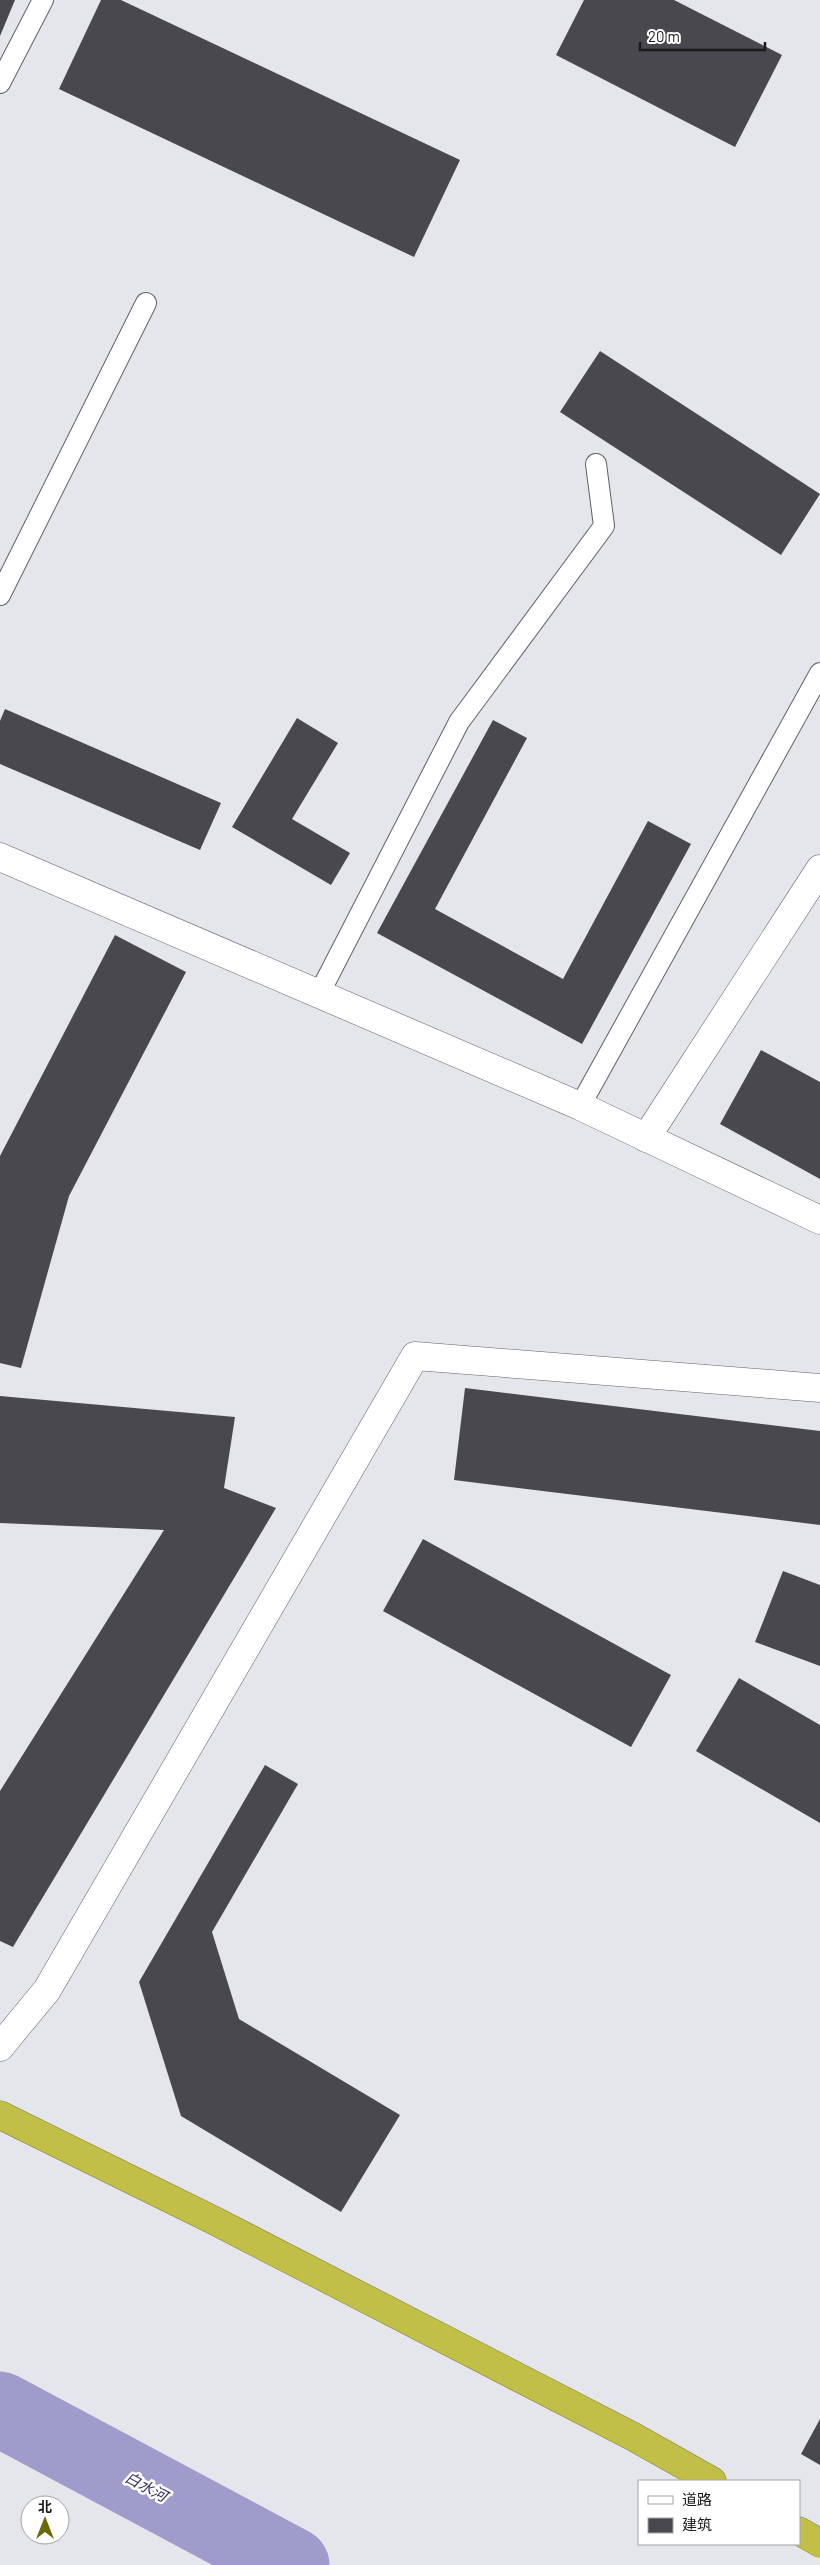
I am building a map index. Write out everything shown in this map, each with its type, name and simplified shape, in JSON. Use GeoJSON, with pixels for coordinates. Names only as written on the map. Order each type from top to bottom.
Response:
{"type":"FeatureCollection","features":[{"type":"Feature","properties":{"kind":"highway"},"geometry":{"type":"LineString","coordinates":[[0,2115],[213,2220],[632,2436],[710,2480]]}},
{"type":"Feature","properties":{"kind":"highway"},"geometry":{"type":"LineString","coordinates":[[800,2532],[820,2543]]}},
{"type":"Feature","properties":{"kind":"street"},"geometry":{"type":"LineString","coordinates":[[0,856],[580,1106],[820,1220]]}},
{"type":"Feature","properties":{"kind":"street"},"geometry":{"type":"LineString","coordinates":[[646,1138],[820,869]]}},
{"type":"Feature","properties":{"kind":"street"},"geometry":{"type":"LineString","coordinates":[[0,2047],[47,1990],[415,1356],[820,1388]]}},
{"type":"Feature","properties":{"kind":"lane"},"geometry":{"type":"LineString","coordinates":[[0,83],[43,0]]}},
{"type":"Feature","properties":{"kind":"lane"},"geometry":{"type":"LineString","coordinates":[[0,596],[146,303]]}},
{"type":"Feature","properties":{"kind":"lane"},"geometry":{"type":"LineString","coordinates":[[319,994],[459,722],[604,526],[596,464]]}},
{"type":"Feature","properties":{"kind":"lane"},"geometry":{"type":"LineString","coordinates":[[580,1106],[820,673]]}},
{"type":"Feature","properties":{"kind":"building"},"geometry":{"type":"Polygon","coordinates":[[[0,0],[15,0],[0,36],[0,0]]]}},
{"type":"Feature","properties":{"kind":"building"},"geometry":{"type":"Polygon","coordinates":[[[101,0],[121,0],[460,160],[414,257],[59,89],[101,0]]]}},
{"type":"Feature","properties":{"kind":"building"},"geometry":{"type":"Polygon","coordinates":[[[584,0],[674,0],[782,55],[735,147],[556,55],[584,0]]]}},
{"type":"Feature","properties":{"kind":"building"},"geometry":{"type":"Polygon","coordinates":[[[600,351],[820,494],[781,555],[560,412],[600,351]]]}},
{"type":"Feature","properties":{"kind":"building"},"geometry":{"type":"Polygon","coordinates":[[[5,709],[221,803],[200,850],[0,764],[0,721],[5,709]]]}},
{"type":"Feature","properties":{"kind":"building"},"geometry":{"type":"Polygon","coordinates":[[[297,718],[338,743],[292,819],[350,853],[331,885],[232,827],[297,718]]]}},
{"type":"Feature","properties":{"kind":"building"},"geometry":{"type":"Polygon","coordinates":[[[493,720],[527,738],[435,909],[563,979],[648,821],[691,844],[582,1044],[377,933],[493,720]]]}},
{"type":"Feature","properties":{"kind":"building"},"geometry":{"type":"Polygon","coordinates":[[[115,935],[186,972],[69,1196],[21,1368],[0,1363],[0,1156],[115,935]]]}},
{"type":"Feature","properties":{"kind":"building"},"geometry":{"type":"Polygon","coordinates":[[[761,1050],[820,1082],[820,1179],[720,1124],[761,1050]]]}},
{"type":"Feature","properties":{"kind":"building"},"geometry":{"type":"Polygon","coordinates":[[[465,1388],[820,1431],[820,1525],[454,1480],[465,1388]]]}},
{"type":"Feature","properties":{"kind":"building"},"geometry":{"type":"Polygon","coordinates":[[[0,1396],[235,1417],[224,1488],[276,1508],[13,1947],[0,1941],[0,1791],[164,1530],[0,1523],[0,1396]]]}},
{"type":"Feature","properties":{"kind":"building"},"geometry":{"type":"Polygon","coordinates":[[[423,1539],[671,1675],[631,1747],[383,1611],[423,1539]]]}},
{"type":"Feature","properties":{"kind":"building"},"geometry":{"type":"Polygon","coordinates":[[[783,1571],[820,1585],[820,1666],[755,1642],[783,1571]]]}},
{"type":"Feature","properties":{"kind":"building"},"geometry":{"type":"Polygon","coordinates":[[[739,1678],[820,1725],[820,1823],[696,1751],[739,1678]]]}},
{"type":"Feature","properties":{"kind":"building"},"geometry":{"type":"Polygon","coordinates":[[[265,1765],[298,1784],[212,1932],[239,2019],[400,2115],[341,2212],[181,2116],[139,1982],[265,1765]]]}},
{"type":"Feature","properties":{"kind":"building"},"geometry":{"type":"Polygon","coordinates":[[[820,2419],[820,2465],[801,2454],[820,2419]]]}},
{"type":"Feature","properties":{"kind":"waterway","name":"白水河"},"geometry":{"type":"LineString","coordinates":[[0,2409],[292,2565]]}}]}
